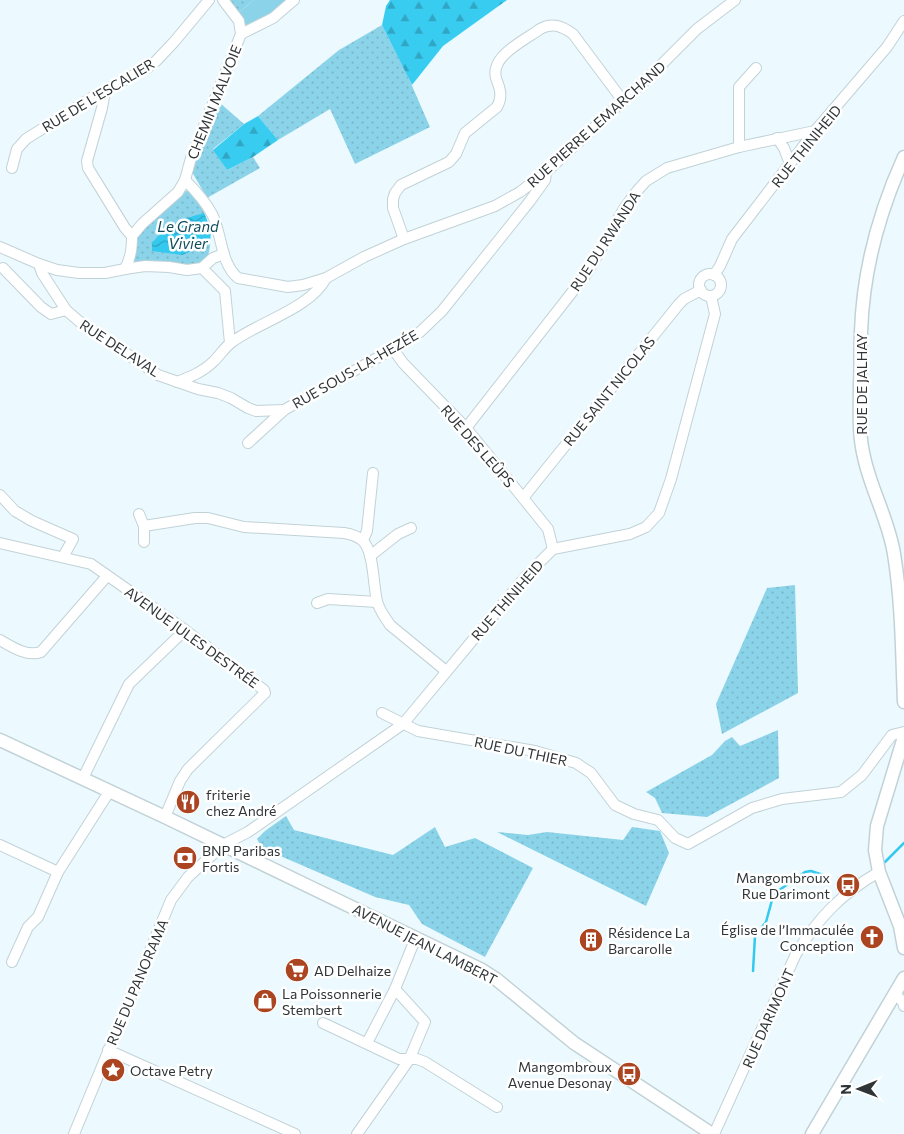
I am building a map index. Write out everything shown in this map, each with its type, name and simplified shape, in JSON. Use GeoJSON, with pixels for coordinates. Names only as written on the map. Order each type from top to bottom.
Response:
{"type":"FeatureCollection","features":[{"type":"Feature","properties":{"kind":"main road","name":"RUE DE JALHAY"},"geometry":{"type":"LineString","coordinates":[[904,157],[883,209],[873,244],[865,289],[861,331],[860,432],[864,457],[891,539],[894,554],[898,586],[904,702]]}},
{"type":"Feature","properties":{"kind":"main road"},"geometry":{"type":"LineString","coordinates":[[904,737],[877,826],[875,850],[879,872],[900,926],[904,948]]}},
{"type":"Feature","properties":{"kind":"main road","name":"AVENUE JEAN LAMBERT"},"geometry":{"type":"LineString","coordinates":[[0,740],[416,937],[496,979],[574,1042],[713,1134]]}},
{"type":"Feature","properties":{"kind":"main road"},"geometry":{"type":"LineString","coordinates":[[812,1134],[904,978]]}},
{"type":"Feature","properties":{"kind":"street","name":"RUE DE L'ESCALIER"},"geometry":{"type":"LineString","coordinates":[[12,168],[17,149],[26,140],[90,98],[156,61],[209,0]]}},
{"type":"Feature","properties":{"kind":"street","name":"CHEMIN MALVOIE"},"geometry":{"type":"LineString","coordinates":[[185,180],[191,158],[241,34],[239,21],[223,0]]}},
{"type":"Feature","properties":{"kind":"street"},"geometry":{"type":"LineString","coordinates":[[241,34],[273,18],[294,0]]}},
{"type":"Feature","properties":{"kind":"street","name":"RUE PIERRE LEMARCHAND"},"geometry":{"type":"LineString","coordinates":[[224,254],[233,274],[238,278],[288,287],[302,285],[326,278],[364,257],[404,239],[495,206],[520,192],[546,172],[697,30],[735,0]]}},
{"type":"Feature","properties":{"kind":"street","name":"RUE THINIHEID"},"geometry":{"type":"LineString","coordinates":[[714,274],[720,266],[732,239],[815,131],[882,55],[904,21]]}},
{"type":"Feature","properties":{"kind":"street"},"geometry":{"type":"LineString","coordinates":[[404,239],[393,208],[395,193],[401,186],[448,162],[456,154],[465,133],[500,103],[500,88],[495,72],[496,65],[501,57],[540,29],[546,26],[557,25],[564,27],[572,34],[623,101]]}},
{"type":"Feature","properties":{"kind":"street"},"geometry":{"type":"LineString","coordinates":[[739,147],[739,87],[756,68]]}},
{"type":"Feature","properties":{"kind":"street"},"geometry":{"type":"LineString","coordinates":[[105,91],[87,161],[88,168],[124,228],[132,236]]}},
{"type":"Feature","properties":{"kind":"street","name":"RUE DU RWANDA"},"geometry":{"type":"LineString","coordinates":[[466,428],[587,273],[625,207],[636,191],[650,178],[667,168],[739,147],[815,131]]}},
{"type":"Feature","properties":{"kind":"street"},"geometry":{"type":"LineString","coordinates":[[777,138],[784,148],[790,164]]}},
{"type":"Feature","properties":{"kind":"street","name":"RUE SOUS-LA-HEZÉE"},"geometry":{"type":"LineString","coordinates":[[248,442],[284,410],[420,332],[442,311],[530,200],[545,180],[546,172]]}},
{"type":"Feature","properties":{"kind":"street"},"geometry":{"type":"LineString","coordinates":[[0,247],[57,270],[79,273],[106,273],[125,268],[145,266],[187,270],[202,268],[213,258],[224,254],[213,215],[200,195],[185,180],[178,192],[142,224],[132,236],[130,259],[125,268]]}},
{"type":"Feature","properties":{"kind":"street"},"geometry":{"type":"LineString","coordinates":[[1,270],[15,254]]}},
{"type":"Feature","properties":{"kind":"street","name":"RUE DELAVAL"},"geometry":{"type":"LineString","coordinates":[[40,264],[42,273],[66,310],[80,322],[158,375],[198,389],[218,393],[256,411],[284,410]]}},
{"type":"Feature","properties":{"kind":"street"},"geometry":{"type":"LineString","coordinates":[[202,268],[225,291],[230,343]]}},
{"type":"Feature","properties":{"kind":"street","name":"RUE DELAVAL"},"geometry":{"type":"LineString","coordinates":[[1,270],[51,314],[66,310]]}},
{"type":"Feature","properties":{"kind":"street","name":"RUE THINIHEID"},"geometry":{"type":"LineString","coordinates":[[223,845],[248,832],[403,724],[526,576],[553,548],[630,534],[646,527],[659,513],[671,479],[715,314],[711,296],[718,293],[721,286],[720,279],[714,274],[703,276],[699,283],[701,290]]}},
{"type":"Feature","properties":{"kind":"street","name":"RUE DELAVAL"},"geometry":{"type":"LineString","coordinates":[[177,382],[194,376],[212,363],[230,343],[305,301],[321,287],[326,278]]}},
{"type":"Feature","properties":{"kind":"street"},"geometry":{"type":"LineString","coordinates":[[701,290],[711,296]]}},
{"type":"Feature","properties":{"kind":"street","name":"RUE SAINT NICOLAS"},"geometry":{"type":"LineString","coordinates":[[523,498],[679,304],[684,299],[701,290]]}},
{"type":"Feature","properties":{"kind":"street","name":"RUE DES LEÛPS"},"geometry":{"type":"LineString","coordinates":[[393,349],[403,363],[466,428],[548,529],[553,548]]}},
{"type":"Feature","properties":{"kind":"street"},"geometry":{"type":"LineString","coordinates":[[363,540],[367,531],[373,473]]}},
{"type":"Feature","properties":{"kind":"street"},"geometry":{"type":"LineString","coordinates":[[0,495],[15,511],[32,521],[73,539],[63,557]]}},
{"type":"Feature","properties":{"kind":"street"},"geometry":{"type":"LineString","coordinates":[[139,514],[144,526],[144,542]]}},
{"type":"Feature","properties":{"kind":"street"},"geometry":{"type":"LineString","coordinates":[[144,526],[195,518],[208,518],[244,527],[353,535],[363,540],[370,556],[377,602],[383,616],[390,625],[446,671]]}},
{"type":"Feature","properties":{"kind":"street"},"geometry":{"type":"LineString","coordinates":[[370,556],[398,534],[411,528]]}},
{"type":"Feature","properties":{"kind":"street","name":"AVENUE JULES DESTRÉE"},"geometry":{"type":"LineString","coordinates":[[0,543],[91,564],[185,630],[264,690],[265,693],[188,769],[180,781],[165,817]]}},
{"type":"Feature","properties":{"kind":"street"},"geometry":{"type":"LineString","coordinates":[[0,640],[20,651],[35,654],[41,652],[107,576]]}},
{"type":"Feature","properties":{"kind":"street"},"geometry":{"type":"LineString","coordinates":[[317,602],[328,599],[377,602]]}},
{"type":"Feature","properties":{"kind":"street"},"geometry":{"type":"LineString","coordinates":[[83,778],[129,684],[185,630]]}},
{"type":"Feature","properties":{"kind":"street"},"geometry":{"type":"LineString","coordinates":[[382,713],[403,724]]}},
{"type":"Feature","properties":{"kind":"street","name":"RUE DU THIER"},"geometry":{"type":"LineString","coordinates":[[403,724],[418,731],[535,752],[576,763],[591,773],[615,805],[634,814],[658,820],[675,838],[688,844],[752,808],[782,799],[841,792],[862,776],[892,736],[904,732]]}},
{"type":"Feature","properties":{"kind":"street"},"geometry":{"type":"LineString","coordinates":[[12,962],[28,927],[38,917],[58,872],[109,792]]}},
{"type":"Feature","properties":{"kind":"street","name":"RUE DU PANORAMA"},"geometry":{"type":"LineString","coordinates":[[74,1134],[171,900],[188,878],[223,845]]}},
{"type":"Feature","properties":{"kind":"street"},"geometry":{"type":"LineString","coordinates":[[0,846],[58,872]]}},
{"type":"Feature","properties":{"kind":"street","name":"RUE DARIMONT"},"geometry":{"type":"LineString","coordinates":[[713,1134],[796,954],[810,932],[838,900],[879,872]]}},
{"type":"Feature","properties":{"kind":"street"},"geometry":{"type":"LineString","coordinates":[[367,1043],[395,989],[416,937]]}},
{"type":"Feature","properties":{"kind":"street"},"geometry":{"type":"LineString","coordinates":[[357,1134],[409,1060],[425,1022],[395,989]]}},
{"type":"Feature","properties":{"kind":"street"},"geometry":{"type":"LineString","coordinates":[[895,994],[904,1006]]}},
{"type":"Feature","properties":{"kind":"street"},"geometry":{"type":"LineString","coordinates":[[322,1023],[399,1059],[417,1059],[425,1062],[496,1106]]}},
{"type":"Feature","properties":{"kind":"street"},"geometry":{"type":"LineString","coordinates":[[108,1050],[295,1134]]}},
{"type":"Feature","properties":{"kind":"shaded area"},"geometry":{"type":"Polygon","coordinates":[[[228,0],[254,0],[238,13],[228,0]]]}},
{"type":"Feature","properties":{"kind":"shaded area"},"geometry":{"type":"Polygon","coordinates":[[[254,0],[291,0],[282,9],[248,28],[238,13],[254,0]]]}},
{"type":"Feature","properties":{"kind":"shaded area"},"geometry":{"type":"Polygon","coordinates":[[[382,25],[406,72],[430,127],[355,164],[330,109],[278,140],[258,116],[339,50],[382,25]]]}},
{"type":"Feature","properties":{"kind":"shaded area"},"geometry":{"type":"Polygon","coordinates":[[[220,103],[244,124],[213,149],[227,170],[253,157],[260,168],[207,198],[192,172],[220,103]]]}},
{"type":"Feature","properties":{"kind":"shaded area"},"geometry":{"type":"Polygon","coordinates":[[[191,190],[201,205],[207,221],[210,238],[208,256],[198,264],[186,265],[132,262],[137,236],[146,225],[186,191],[191,190]]]}},
{"type":"Feature","properties":{"kind":"shaded area"},"geometry":{"type":"Polygon","coordinates":[[[795,585],[798,693],[722,734],[716,704],[767,588],[795,585]]]}},
{"type":"Feature","properties":{"kind":"shaded area"},"geometry":{"type":"Polygon","coordinates":[[[778,730],[779,778],[707,817],[662,813],[655,798],[646,792],[712,755],[725,741],[732,737],[740,746],[778,730]]]}},
{"type":"Feature","properties":{"kind":"shaded area"},"geometry":{"type":"Polygon","coordinates":[[[286,816],[294,830],[393,855],[435,827],[445,847],[475,838],[533,868],[485,957],[422,924],[409,905],[375,897],[262,848],[257,839],[286,816]]]}},
{"type":"Feature","properties":{"kind":"shaded area"},"geometry":{"type":"Polygon","coordinates":[[[632,827],[660,831],[669,853],[646,906],[497,832],[528,835],[547,832],[623,840],[632,827]]]}},
{"type":"Feature","properties":{"kind":"green space"},"geometry":{"type":"Polygon","coordinates":[[[390,0],[507,0],[443,46],[412,85],[382,25],[386,6],[390,0]]]}},
{"type":"Feature","properties":{"kind":"green space"},"geometry":{"type":"Polygon","coordinates":[[[258,116],[278,140],[253,157],[227,170],[213,150],[244,124],[258,116]]]}},
{"type":"Feature","properties":{"kind":"water","name":"Le Grand Vivier"},"geometry":{"type":"Polygon","coordinates":[[[204,213],[211,233],[208,245],[182,255],[152,251],[152,243],[169,227],[181,220],[204,213]]]}},
{"type":"Feature","properties":{"kind":"waterway"},"geometry":{"type":"LineString","coordinates":[[885,862],[904,843]]}},
{"type":"Feature","properties":{"kind":"waterway"},"geometry":{"type":"LineString","coordinates":[[753,971],[755,936],[766,922],[772,900],[778,891],[805,872],[811,871],[826,876]]}},
{"type":"Feature","properties":{"kind":"place","name":"friterie chez André"},"geometry":{"type":"Point","coordinates":[188,802]}},
{"type":"Feature","properties":{"kind":"place","name":"BNP Paribas Fortis"},"geometry":{"type":"Point","coordinates":[185,858]}},
{"type":"Feature","properties":{"kind":"place","name":"Mangombroux Rue Darimont"},"geometry":{"type":"Point","coordinates":[848,885]}},
{"type":"Feature","properties":{"kind":"place","name":"Église de l’Immaculée Conception"},"geometry":{"type":"Point","coordinates":[872,937]}},
{"type":"Feature","properties":{"kind":"place","name":"Résidence La Barcarolle"},"geometry":{"type":"Point","coordinates":[591,940]}},
{"type":"Feature","properties":{"kind":"place","name":"AD Delhaize"},"geometry":{"type":"Point","coordinates":[297,970]}},
{"type":"Feature","properties":{"kind":"place","name":"La Poissonnerie Stembert"},"geometry":{"type":"Point","coordinates":[265,1001]}},
{"type":"Feature","properties":{"kind":"place","name":"Octave Petry"},"geometry":{"type":"Point","coordinates":[113,1070]}},
{"type":"Feature","properties":{"kind":"place","name":"Mangombroux Avenue Desonay"},"geometry":{"type":"Point","coordinates":[629,1074]}}]}
